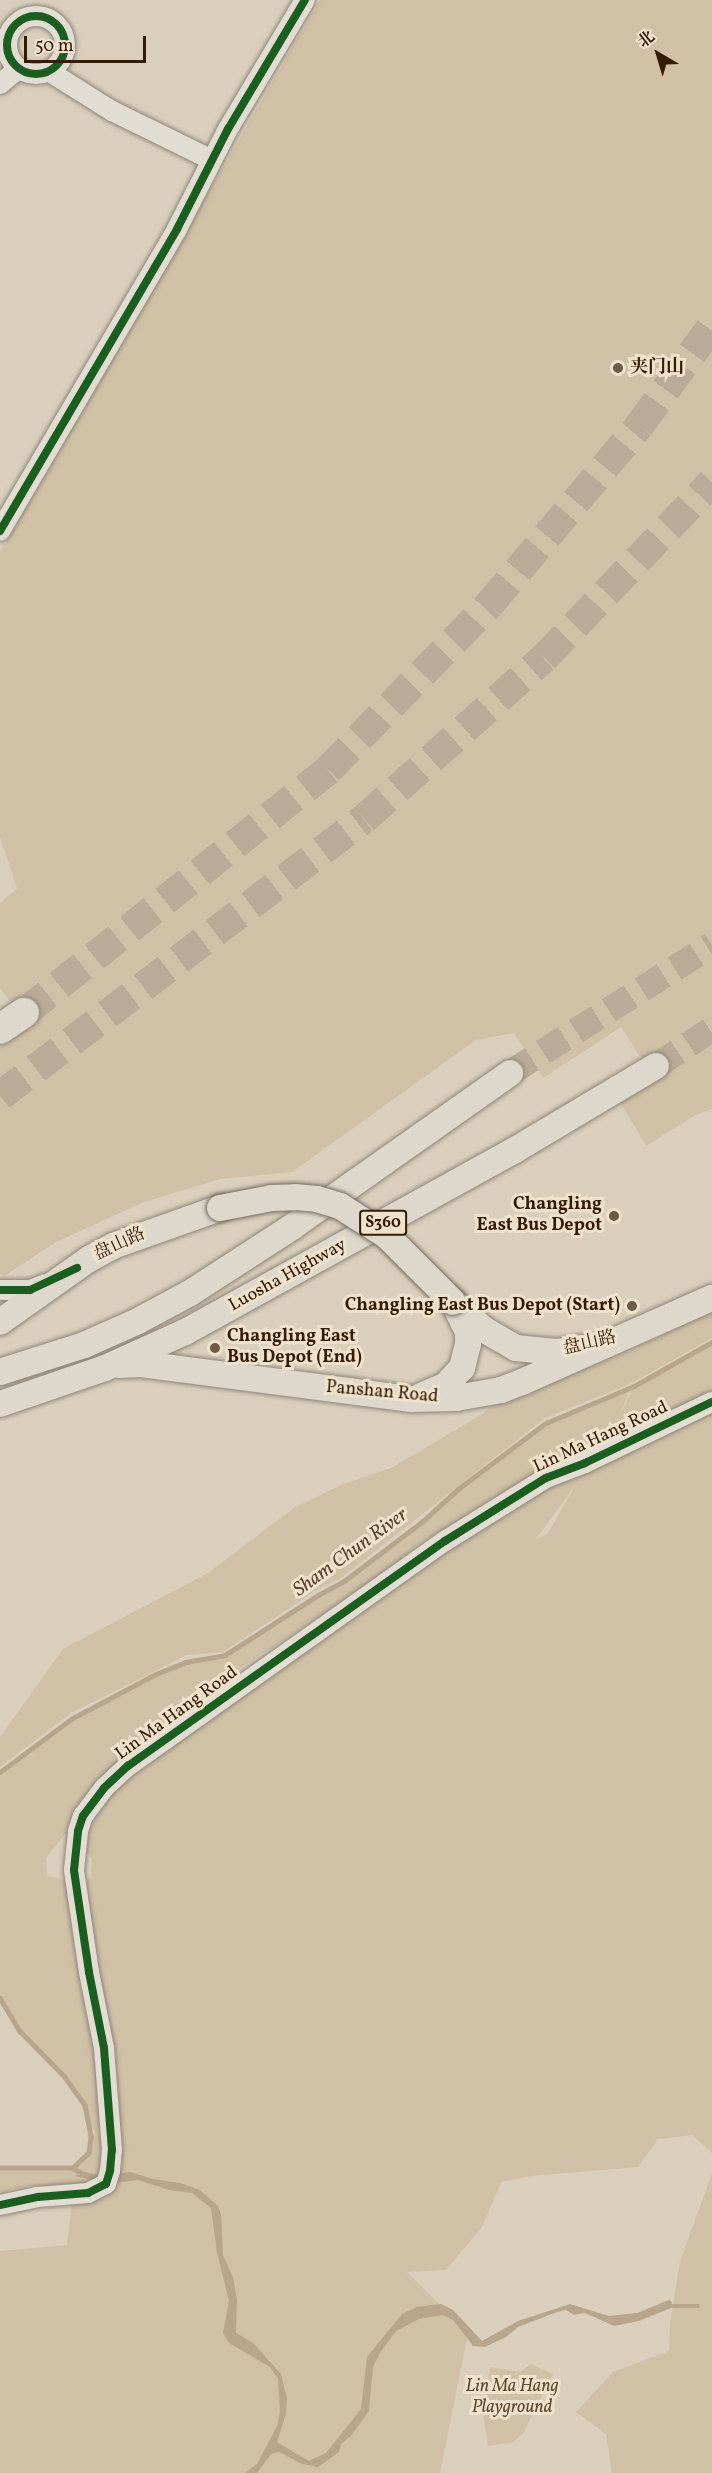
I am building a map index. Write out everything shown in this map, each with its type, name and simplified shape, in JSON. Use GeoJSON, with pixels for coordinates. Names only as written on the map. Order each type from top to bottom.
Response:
{"type":"FeatureCollection","features":[{"type":"Feature","properties":{"kind":"highway"},"geometry":{"type":"LineString","coordinates":[[0,1029],[24,1013]]}},
{"type":"Feature","properties":{"kind":"main road","name":"Luosha Highway"},"geometry":{"type":"LineString","coordinates":[[0,1404],[105,1368],[218,1314],[525,1144],[656,1066]]}},
{"type":"Feature","properties":{"kind":"main road","name":"Luosha Highway"},"geometry":{"type":"LineString","coordinates":[[0,1372],[84,1345],[138,1321],[190,1293],[311,1214],[510,1073]]}},
{"type":"Feature","properties":{"kind":"main road","name":"盘山路"},"geometry":{"type":"LineString","coordinates":[[0,1322],[77,1268],[113,1246],[220,1208],[283,1197],[317,1199],[340,1206],[387,1236],[453,1302],[500,1341],[533,1351],[577,1350],[635,1333]]}},
{"type":"Feature","properties":{"kind":"main road","name":"Panshan Road"},"geometry":{"type":"LineString","coordinates":[[105,1368],[141,1364],[412,1399],[456,1398],[501,1390],[712,1298]]}},
{"type":"Feature","properties":{"kind":"main road"},"geometry":{"type":"LineString","coordinates":[[412,1399],[445,1386],[462,1368],[468,1344],[468,1332],[453,1302]]}},
{"type":"Feature","properties":{"kind":"street"},"geometry":{"type":"LineString","coordinates":[[0,531],[177,229],[228,129],[305,0]]}},
{"type":"Feature","properties":{"kind":"street"},"geometry":{"type":"LineString","coordinates":[[50,72],[64,55],[65,45],[58,26],[41,16],[31,16],[4,33],[7,52],[18,69],[28,74],[50,72],[112,111],[212,160]]}},
{"type":"Feature","properties":{"kind":"street"},"geometry":{"type":"LineString","coordinates":[[0,84],[18,69]]}},
{"type":"Feature","properties":{"kind":"street"},"geometry":{"type":"LineString","coordinates":[[0,1290],[30,1290],[77,1268]]}},
{"type":"Feature","properties":{"kind":"street","name":"Lin Ma Hang Road"},"geometry":{"type":"LineString","coordinates":[[0,2205],[38,2197],[88,2193],[108,2177],[112,2150],[104,2048],[89,1972],[74,1870],[78,1831],[92,1801],[128,1766],[445,1541],[546,1478],[585,1463],[712,1402]]}},
{"type":"Feature","properties":{"kind":"green space"},"geometry":{"type":"Polygon","coordinates":[[[320,0],[712,0],[712,1109],[696,1115],[646,1146],[612,1088],[646,1066],[621,1027],[543,1078],[514,1033],[476,1040],[292,1172],[220,1179],[144,1202],[56,1242],[6,1275],[0,1274],[0,1039],[25,1021],[0,988],[0,903],[17,889],[0,837],[0,552],[320,0]]]}},
{"type":"Feature","properties":{"kind":"green space"},"geometry":{"type":"Polygon","coordinates":[[[712,1312],[712,1338],[630,1384],[545,1418],[341,1578],[315,1591],[223,1652],[187,1655],[71,1713],[0,1767],[0,1737],[63,1649],[208,1573],[294,1508],[341,1485],[391,1468],[481,1415],[505,1395],[616,1357],[712,1312]]]}},
{"type":"Feature","properties":{"kind":"green space"},"geometry":{"type":"Polygon","coordinates":[[[712,1342],[712,2153],[692,2135],[658,2139],[638,2167],[531,2176],[501,2182],[482,2227],[446,2270],[407,2272],[468,2333],[440,2473],[0,2473],[0,2251],[67,2245],[74,2184],[29,2186],[0,2192],[0,2168],[75,2170],[89,2153],[95,2133],[74,2091],[25,2036],[0,1999],[0,1772],[22,1754],[36,1756],[25,1752],[68,1721],[186,1662],[221,1659],[235,1647],[344,1581],[546,1423],[630,1389],[621,1413],[634,1386],[712,1342]],[[597,1441],[577,1444],[538,1471],[422,1542],[362,1589],[240,1668],[200,1699],[128,1766],[129,1772],[532,1492],[599,1452],[597,1441]],[[576,1484],[537,1538],[537,1539],[548,1533],[576,1484]],[[65,1834],[46,1858],[47,1876],[80,1884],[91,1877],[92,1859],[77,1838],[65,1834]]]}},
{"type":"Feature","properties":{"kind":"green space"},"geometry":{"type":"Polygon","coordinates":[[[712,2174],[712,2473],[612,2473],[606,2434],[576,2412],[613,2372],[669,2351],[670,2324],[680,2261],[712,2174]]]}},
{"type":"Feature","properties":{"kind":"green space","name":"Lin Ma Hang Playground"},"geometry":{"type":"Polygon","coordinates":[[[531,2364],[553,2374],[522,2435],[513,2442],[488,2446],[483,2414],[490,2367],[520,2372],[531,2364]]]}},
{"type":"Feature","properties":{"kind":"shaded area"},"geometry":{"type":"Polygon","coordinates":[[[85,2172],[101,2176],[130,2172],[153,2179],[180,2183],[200,2190],[218,2206],[221,2214],[223,2255],[233,2277],[237,2299],[236,2333],[253,2343],[281,2374],[287,2399],[286,2414],[277,2442],[309,2461],[326,2453],[361,2409],[367,2357],[402,2314],[417,2307],[441,2304],[453,2310],[482,2341],[518,2321],[570,2304],[609,2316],[637,2313],[669,2300],[672,2302],[671,2308],[639,2321],[614,2326],[585,2313],[574,2315],[566,2310],[518,2327],[506,2337],[485,2347],[473,2346],[453,2320],[443,2315],[419,2319],[396,2331],[380,2353],[373,2367],[369,2411],[351,2436],[341,2444],[339,2452],[318,2467],[302,2464],[279,2452],[271,2454],[257,2473],[245,2473],[257,2464],[277,2426],[280,2411],[278,2379],[270,2367],[229,2343],[223,2333],[229,2301],[217,2253],[211,2208],[192,2193],[169,2190],[138,2180],[114,2183],[74,2176],[85,2172]]]}},
{"type":"Feature","properties":{"kind":"waterway","name":"Sham Chun River"},"geometry":{"type":"LineString","coordinates":[[0,1772],[71,1719],[156,1674],[186,1662],[225,1655],[318,1595],[344,1581],[423,1521],[458,1489],[546,1423],[634,1386],[712,1342]]}},
{"type":"Feature","properties":{"kind":"waterway","name":"Sham Chun River"},"geometry":{"type":"LineString","coordinates":[[0,1998],[20,2031],[64,2076],[85,2105],[91,2137],[89,2153],[73,2168],[0,2168]]}},
{"type":"Feature","properties":{"kind":"waterway"},"geometry":{"type":"LineString","coordinates":[[73,2168],[85,2175]]}},
{"type":"Feature","properties":{"kind":"waterway"},"geometry":{"type":"LineString","coordinates":[[668,2306],[698,2306]]}},
{"type":"Feature","properties":{"kind":"tunnel"},"geometry":{"type":"LineString","coordinates":[[24,1013],[328,770],[489,605],[639,426],[712,326]]}},
{"type":"Feature","properties":{"kind":"tunnel"},"geometry":{"type":"LineString","coordinates":[[0,1096],[364,819],[544,658],[712,482]]}},
{"type":"Feature","properties":{"kind":"tunnel"},"geometry":{"type":"LineString","coordinates":[[510,1073],[712,945]]}},
{"type":"Feature","properties":{"kind":"tunnel"},"geometry":{"type":"LineString","coordinates":[[656,1066],[712,1029]]}},
{"type":"Feature","properties":{"kind":"cycle path"},"geometry":{"type":"LineString","coordinates":[[0,531],[177,229],[228,129],[305,0]]}},
{"type":"Feature","properties":{"kind":"cycle path"},"geometry":{"type":"LineString","coordinates":[[30,16],[42,16],[57,24],[65,39],[65,45],[65,51],[57,66],[42,74],[30,74],[15,66],[7,51],[7,39],[15,24],[30,16]]}},
{"type":"Feature","properties":{"kind":"cycle path"},"geometry":{"type":"LineString","coordinates":[[0,1290],[30,1290],[77,1268]]}},
{"type":"Feature","properties":{"kind":"cycle path"},"geometry":{"type":"LineString","coordinates":[[0,2205],[38,2197],[88,2193],[106,2184],[110,2171],[112,2150],[104,2048],[89,1972],[74,1870],[78,1831],[83,1816],[104,1788],[128,1766],[445,1541],[546,1478],[585,1463],[712,1402]]}},
{"type":"Feature","properties":{"kind":"place","name":"夹门山"},"geometry":{"type":"Point","coordinates":[618,368]}},
{"type":"Feature","properties":{"kind":"place","name":"Changling East Bus Depot"},"geometry":{"type":"Point","coordinates":[614,1216]}},
{"type":"Feature","properties":{"kind":"place","name":"Changling East Bus Depot (Start)"},"geometry":{"type":"Point","coordinates":[632,1306]}},
{"type":"Feature","properties":{"kind":"place","name":"Changling East Bus Depot (End)"},"geometry":{"type":"Point","coordinates":[215,1348]}}]}
